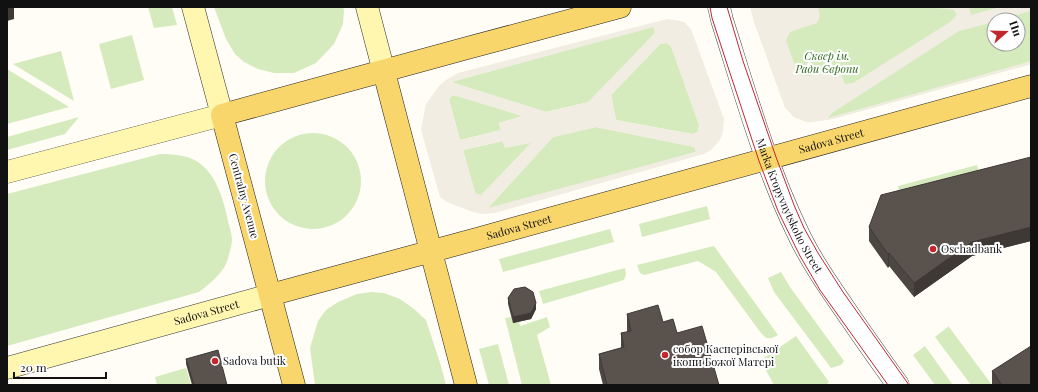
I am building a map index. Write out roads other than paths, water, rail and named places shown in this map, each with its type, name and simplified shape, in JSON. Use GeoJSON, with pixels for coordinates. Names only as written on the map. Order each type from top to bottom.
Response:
{"type":"FeatureCollection","features":[{"type":"Feature","properties":{"kind":"main road","name":"Centralny Avenue"},"geometry":{"type":"LineString","coordinates":[[193,7],[294,385]]}},
{"type":"Feature","properties":{"kind":"main road"},"geometry":{"type":"LineString","coordinates":[[366,7],[466,385]]}},
{"type":"Feature","properties":{"kind":"main road"},"geometry":{"type":"LineString","coordinates":[[7,172],[384,72],[488,42],[620,7]]}},
{"type":"Feature","properties":{"kind":"main road","name":"Sadova Street"},"geometry":{"type":"LineString","coordinates":[[7,368],[1031,86]]}},
{"type":"Feature","properties":{"kind":"street","name":"Marka Kropyvnytskoho Street"},"geometry":{"type":"LineString","coordinates":[[719,7],[768,159],[786,207],[797,231],[829,286],[898,385]]}},
{"type":"Feature","properties":{"kind":"tram line"},"geometry":{"type":"LineString","coordinates":[[710,7],[712,18],[759,161],[778,211],[800,256],[820,290],[888,385]]}},
{"type":"Feature","properties":{"kind":"tram line"},"geometry":{"type":"LineString","coordinates":[[727,7],[743,61],[776,157],[804,228],[843,292],[909,385]]}},
{"type":"Feature","properties":{"kind":"place","name":"Oschadbank"},"geometry":{"type":"Point","coordinates":[933,249]}},
{"type":"Feature","properties":{"kind":"place","name":"собор Касперівської ікони Божої Матері"},"geometry":{"type":"Point","coordinates":[665,355]}},
{"type":"Feature","properties":{"kind":"place","name":"Sadova butik"},"geometry":{"type":"Point","coordinates":[215,361]}},
{"type":"Feature","properties":{"kind":"park label","name":"Сквер ім. Ради Європи"},"geometry":{"type":"Point","coordinates":[827,62]}}]}
